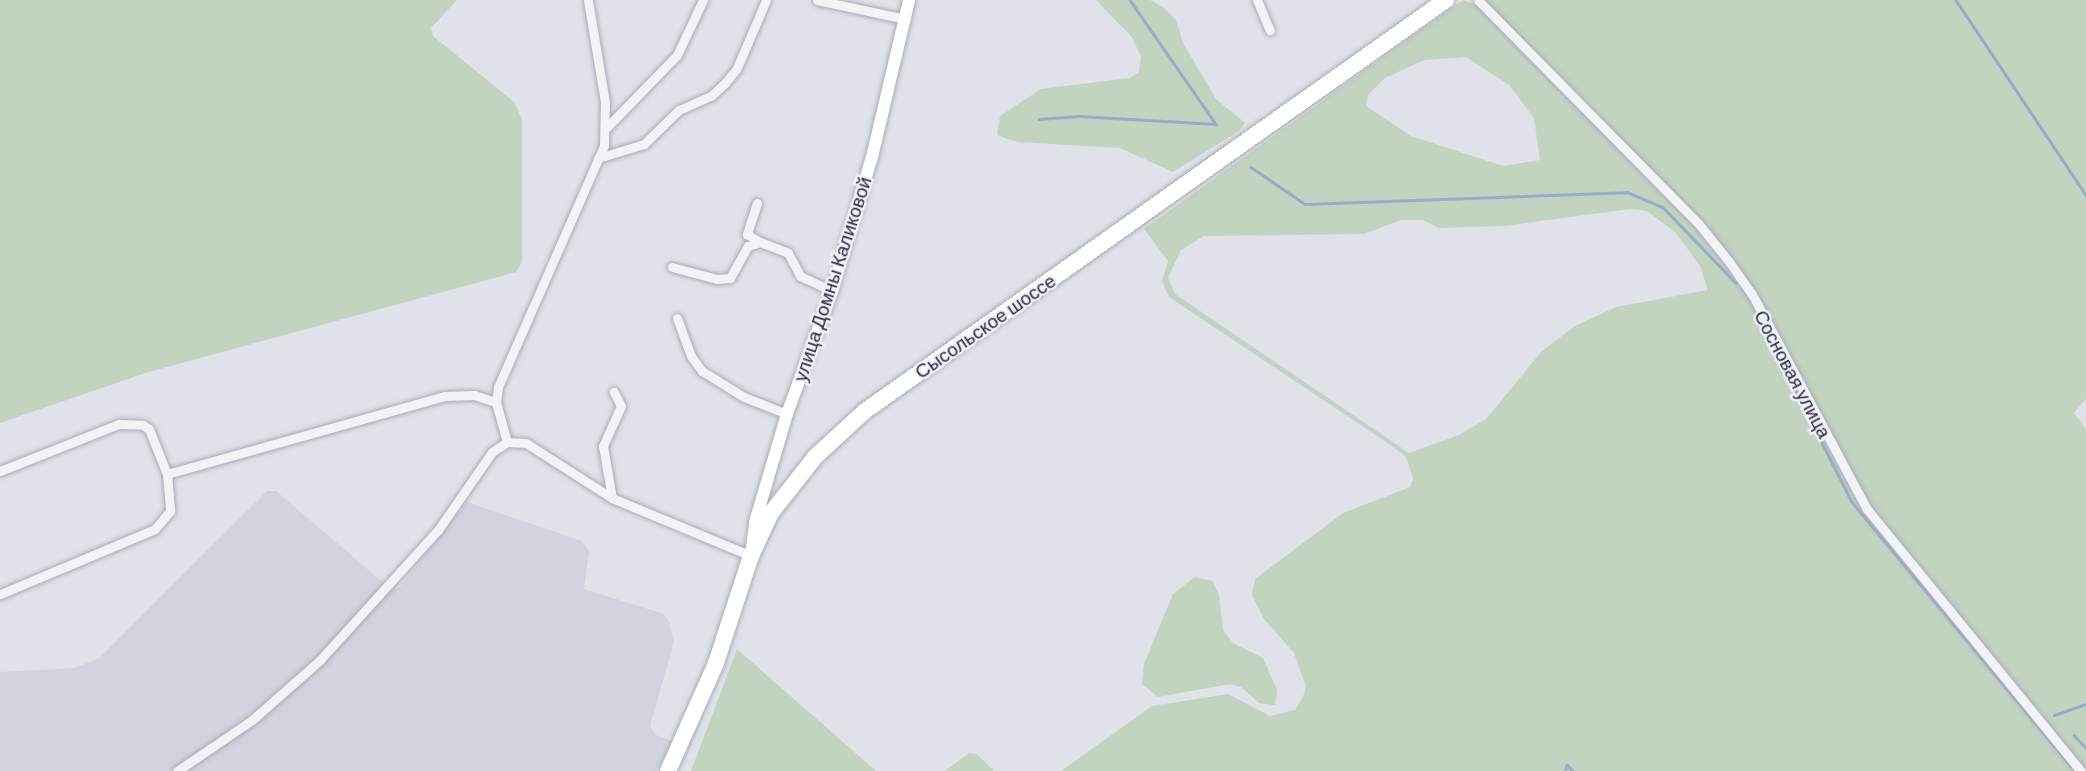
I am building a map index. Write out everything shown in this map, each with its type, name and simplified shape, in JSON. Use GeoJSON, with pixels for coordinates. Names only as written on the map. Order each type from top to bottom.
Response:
{"type":"FeatureCollection","features":[{"type":"Feature","properties":{"kind":"highway","name":"Сысольское шоссе"},"geometry":{"type":"LineString","coordinates":[[668,771],[716,663],[751,556],[786,492],[815,457],[865,411],[1446,0]]}},
{"type":"Feature","properties":{"kind":"main road","name":"улица Домны Каликовой"},"geometry":{"type":"LineString","coordinates":[[751,556],[755,522],[788,414],[832,291],[909,0]]}},
{"type":"Feature","properties":{"kind":"street"},"geometry":{"type":"LineString","coordinates":[[507,442],[496,402],[498,387],[598,158],[607,127],[588,0]]}},
{"type":"Feature","properties":{"kind":"street"},"geometry":{"type":"LineString","coordinates":[[607,127],[677,55],[703,0]]}},
{"type":"Feature","properties":{"kind":"street"},"geometry":{"type":"LineString","coordinates":[[598,158],[644,144],[679,110],[712,95],[725,83],[737,68],[766,0]]}},
{"type":"Feature","properties":{"kind":"street"},"geometry":{"type":"LineString","coordinates":[[817,0],[906,19]]}},
{"type":"Feature","properties":{"kind":"street"},"geometry":{"type":"LineString","coordinates":[[1257,0],[1270,30]]}},
{"type":"Feature","properties":{"kind":"street","name":"Сосновая улица"},"geometry":{"type":"LineString","coordinates":[[1478,0],[1698,223],[1730,263],[1752,295],[1867,509],[2081,771]]}},
{"type":"Feature","properties":{"kind":"street"},"geometry":{"type":"LineString","coordinates":[[757,203],[747,234],[788,253],[800,276],[832,291]]}},
{"type":"Feature","properties":{"kind":"street"},"geometry":{"type":"LineString","coordinates":[[672,267],[717,279],[730,278],[748,246],[760,242]]}},
{"type":"Feature","properties":{"kind":"street"},"geometry":{"type":"LineString","coordinates":[[677,318],[691,356],[702,371],[744,397],[788,414]]}},
{"type":"Feature","properties":{"kind":"street"},"geometry":{"type":"LineString","coordinates":[[612,498],[603,446],[621,406],[614,391]]}},
{"type":"Feature","properties":{"kind":"street"},"geometry":{"type":"LineString","coordinates":[[167,474],[445,396],[474,395],[496,402]]}},
{"type":"Feature","properties":{"kind":"street"},"geometry":{"type":"LineString","coordinates":[[0,471],[132,423],[149,429],[167,474],[170,511],[155,529],[0,594]]}},
{"type":"Feature","properties":{"kind":"street"},"geometry":{"type":"LineString","coordinates":[[177,771],[252,720],[320,660],[438,530],[492,452],[507,442],[526,443],[612,498],[751,556]]}},
{"type":"Feature","properties":{"kind":"shaded area"},"geometry":{"type":"Polygon","coordinates":[[[267,491],[276,491],[392,590],[400,587],[467,502],[582,541],[589,552],[584,589],[664,614],[669,622],[674,642],[650,726],[656,735],[672,741],[656,771],[0,771],[0,672],[75,668],[99,658],[267,491]]]}},
{"type":"Feature","properties":{"kind":"green space"},"geometry":{"type":"Polygon","coordinates":[[[0,0],[457,0],[431,28],[433,36],[514,102],[522,119],[522,262],[516,272],[145,373],[0,423],[0,0]]]}},
{"type":"Feature","properties":{"kind":"green space"},"geometry":{"type":"Polygon","coordinates":[[[1096,0],[1150,0],[1163,7],[1176,20],[1183,43],[1216,99],[1245,123],[1239,131],[1173,172],[1120,148],[1017,142],[997,135],[1000,116],[1041,89],[1130,78],[1139,72],[1141,57],[1132,37],[1096,0]]]}},
{"type":"Feature","properties":{"kind":"green space"},"geometry":{"type":"Polygon","coordinates":[[[1463,0],[1475,4],[1694,226],[1727,265],[1748,297],[1863,512],[2075,771],[1061,771],[1152,706],[1228,694],[1270,716],[1295,710],[1306,686],[1294,653],[1264,619],[1252,595],[1255,579],[1343,513],[1410,487],[1413,478],[1406,457],[1392,446],[1169,297],[1162,281],[1168,261],[1144,229],[1463,0]],[[1466,57],[1424,60],[1385,78],[1368,95],[1366,106],[1411,136],[1503,166],[1540,160],[1534,118],[1509,85],[1466,57]],[[1630,209],[1504,226],[1439,228],[1423,220],[1401,220],[1364,234],[1204,236],[1181,250],[1168,278],[1175,294],[1409,453],[1459,435],[1486,419],[1542,351],[1575,326],[1616,307],[1708,290],[1700,266],[1676,233],[1647,211],[1630,209]]]}},
{"type":"Feature","properties":{"kind":"green space"},"geometry":{"type":"Polygon","coordinates":[[[1484,0],[2086,0],[2086,399],[2074,413],[2086,429],[2086,769],[1871,507],[1756,292],[1734,260],[1701,220],[1484,0]]]}},
{"type":"Feature","properties":{"kind":"green space"},"geometry":{"type":"Polygon","coordinates":[[[1195,577],[1212,581],[1219,594],[1223,630],[1233,643],[1263,658],[1277,690],[1275,705],[1259,703],[1241,687],[1230,684],[1158,697],[1142,684],[1144,664],[1173,594],[1195,577]]]}},
{"type":"Feature","properties":{"kind":"green space"},"geometry":{"type":"Polygon","coordinates":[[[737,649],[876,771],[691,771],[737,649]]]}},
{"type":"Feature","properties":{"kind":"green space"},"geometry":{"type":"Polygon","coordinates":[[[969,753],[977,754],[994,771],[945,771],[969,753]]]}},
{"type":"Feature","properties":{"kind":"waterway"},"geometry":{"type":"LineString","coordinates":[[1130,0],[1216,124]]}},
{"type":"Feature","properties":{"kind":"waterway"},"geometry":{"type":"LineString","coordinates":[[1956,0],[2086,195]]}},
{"type":"Feature","properties":{"kind":"waterway"},"geometry":{"type":"LineString","coordinates":[[1039,119],[1079,116],[1216,124]]}},
{"type":"Feature","properties":{"kind":"waterway"},"geometry":{"type":"LineString","coordinates":[[1251,167],[1305,204],[1627,192],[1663,207],[1736,283]]}},
{"type":"Feature","properties":{"kind":"waterway"},"geometry":{"type":"LineString","coordinates":[[1756,312],[1852,502],[2071,766]]}},
{"type":"Feature","properties":{"kind":"waterway"},"geometry":{"type":"LineString","coordinates":[[2054,715],[2086,704]]}},
{"type":"Feature","properties":{"kind":"waterway"},"geometry":{"type":"LineString","coordinates":[[2074,735],[2086,748]]}},
{"type":"Feature","properties":{"kind":"waterway"},"geometry":{"type":"LineString","coordinates":[[1565,771],[1567,765],[1573,771]]}}]}
